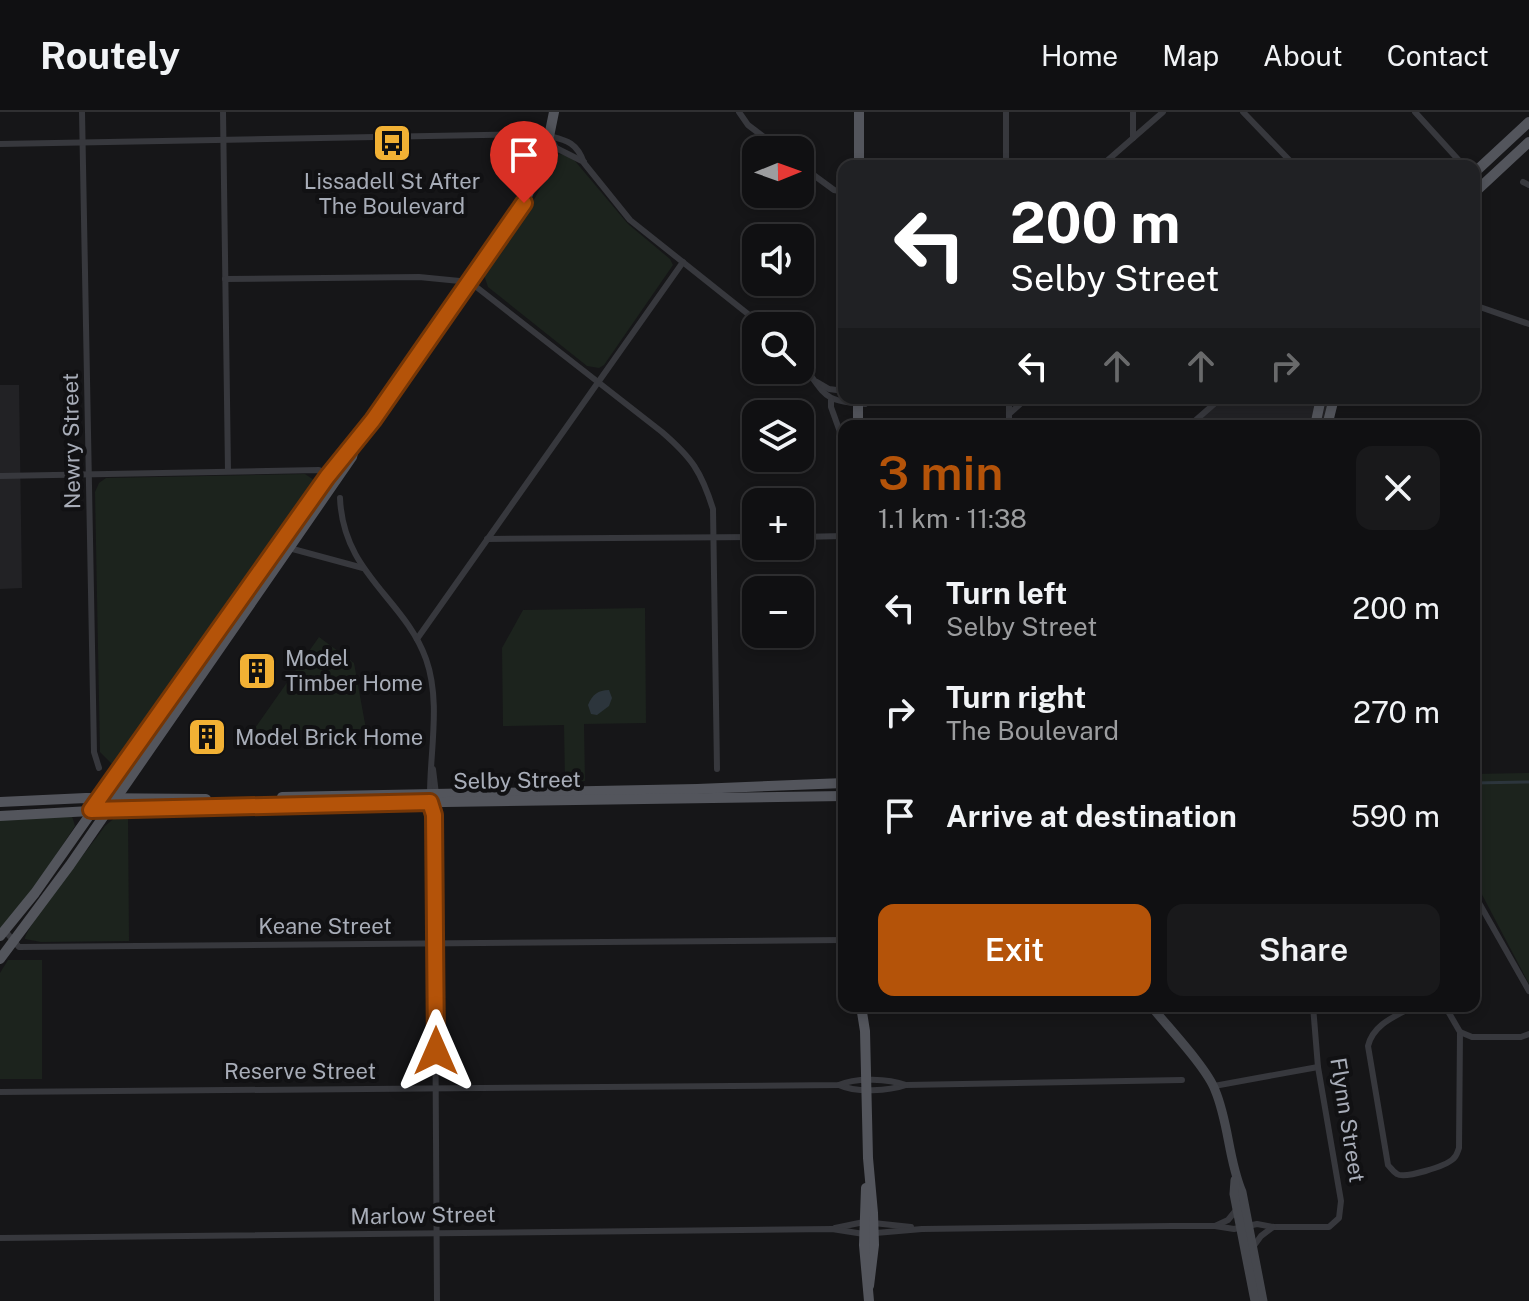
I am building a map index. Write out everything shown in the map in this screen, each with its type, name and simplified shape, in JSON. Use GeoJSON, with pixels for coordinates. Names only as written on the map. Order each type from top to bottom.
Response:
{"type":"FeatureCollection","features":[{"type":"Feature","properties":{"kind":"main road"},"geometry":{"type":"LineString","coordinates":[[6,936],[109,809],[287,547],[345,452],[356,443],[524,203],[537,177],[550,137],[554,112]]}},
{"type":"Feature","properties":{"kind":"main road"},"geometry":{"type":"LineString","coordinates":[[859,112],[859,160]]}},
{"type":"Feature","properties":{"kind":"main road"},"geometry":{"type":"LineString","coordinates":[[1480,167],[1529,122]]}},
{"type":"Feature","properties":{"kind":"main road"},"geometry":{"type":"LineString","coordinates":[[1480,187],[1529,142]]}},
{"type":"Feature","properties":{"kind":"main road"},"geometry":{"type":"LineString","coordinates":[[0,959],[6,936],[91,810],[287,547]]}},
{"type":"Feature","properties":{"kind":"main road","name":"Selby Street"},"geometry":{"type":"LineString","coordinates":[[0,816],[109,809],[838,783]]}},
{"type":"Feature","properties":{"kind":"main road","name":"Selby Street"},"geometry":{"type":"LineString","coordinates":[[0,802],[100,798],[838,796]]}},
{"type":"Feature","properties":{"kind":"main road"},"geometry":{"type":"LineString","coordinates":[[862,1012],[867,1085],[869,1301]]}},
{"type":"Feature","properties":{"kind":"main road"},"geometry":{"type":"LineString","coordinates":[[865,1031],[868,1012]]}},
{"type":"Feature","properties":{"kind":"main road"},"geometry":{"type":"LineString","coordinates":[[1156,1012],[1214,1086],[1235,1177],[1237,1209],[1253,1248],[1263,1301]]}},
{"type":"Feature","properties":{"kind":"main road"},"geometry":{"type":"LineString","coordinates":[[1235,1177],[1242,1192],[1255,1301]]}},
{"type":"Feature","properties":{"kind":"street","name":"Newry Street"},"geometry":{"type":"LineString","coordinates":[[82,112],[94,752],[99,768]]}},
{"type":"Feature","properties":{"kind":"street"},"geometry":{"type":"LineString","coordinates":[[223,112],[228,471]]}},
{"type":"Feature","properties":{"kind":"street"},"geometry":{"type":"LineString","coordinates":[[739,112],[748,125],[763,136]]}},
{"type":"Feature","properties":{"kind":"street"},"geometry":{"type":"LineString","coordinates":[[1006,112],[1006,160]]}},
{"type":"Feature","properties":{"kind":"street"},"geometry":{"type":"LineString","coordinates":[[1133,112],[1133,138]]}},
{"type":"Feature","properties":{"kind":"street"},"geometry":{"type":"LineString","coordinates":[[1108,160],[1163,112]]}},
{"type":"Feature","properties":{"kind":"street"},"geometry":{"type":"LineString","coordinates":[[1243,112],[1288,160]]}},
{"type":"Feature","properties":{"kind":"street"},"geometry":{"type":"LineString","coordinates":[[1415,112],[1459,160]]}},
{"type":"Feature","properties":{"kind":"street"},"geometry":{"type":"LineString","coordinates":[[0,144],[560,136],[581,154],[584,163],[630,220],[746,312]]}},
{"type":"Feature","properties":{"kind":"street"},"geometry":{"type":"LineString","coordinates":[[550,137],[556,148],[584,163]]}},
{"type":"Feature","properties":{"kind":"street"},"geometry":{"type":"LineString","coordinates":[[814,175],[838,191]]}},
{"type":"Feature","properties":{"kind":"street"},"geometry":{"type":"LineString","coordinates":[[417,639],[683,262]]}},
{"type":"Feature","properties":{"kind":"street"},"geometry":{"type":"LineString","coordinates":[[225,279],[419,277],[470,282],[688,455],[704,482],[713,509],[717,769]]}},
{"type":"Feature","properties":{"kind":"street"},"geometry":{"type":"LineString","coordinates":[[1480,307],[1529,324]]}},
{"type":"Feature","properties":{"kind":"street"},"geometry":{"type":"LineString","coordinates":[[814,378],[823,393],[831,400],[838,400]]}},
{"type":"Feature","properties":{"kind":"street"},"geometry":{"type":"LineString","coordinates":[[817,382],[838,390]]}},
{"type":"Feature","properties":{"kind":"street"},"geometry":{"type":"LineString","coordinates":[[831,400],[838,426]]}},
{"type":"Feature","properties":{"kind":"street"},"geometry":{"type":"LineString","coordinates":[[1009,404],[1009,420]]}},
{"type":"Feature","properties":{"kind":"street"},"geometry":{"type":"LineString","coordinates":[[1009,414],[1020,404]]}},
{"type":"Feature","properties":{"kind":"street"},"geometry":{"type":"LineString","coordinates":[[1196,420],[1214,404]]}},
{"type":"Feature","properties":{"kind":"street"},"geometry":{"type":"LineString","coordinates":[[0,476],[319,470],[331,479]]}},
{"type":"Feature","properties":{"kind":"street"},"geometry":{"type":"LineString","coordinates":[[340,498],[342,526],[363,568],[417,639],[431,684],[437,1301]]}},
{"type":"Feature","properties":{"kind":"street"},"geometry":{"type":"LineString","coordinates":[[814,537],[838,536]]}},
{"type":"Feature","properties":{"kind":"street"},"geometry":{"type":"LineString","coordinates":[[487,539],[742,537]]}},
{"type":"Feature","properties":{"kind":"street"},"geometry":{"type":"LineString","coordinates":[[287,547],[363,568]]}},
{"type":"Feature","properties":{"kind":"street"},"geometry":{"type":"LineString","coordinates":[[1480,905],[1529,991]]}},
{"type":"Feature","properties":{"kind":"street","name":"Keane Street"},"geometry":{"type":"LineString","coordinates":[[6,936],[19,947],[838,940]]}},
{"type":"Feature","properties":{"kind":"street","name":"Flynn Street"},"geometry":{"type":"LineString","coordinates":[[1245,1226],[1329,1227],[1339,1218],[1341,1201],[1318,1067],[1313,1012]]}},
{"type":"Feature","properties":{"kind":"street"},"geometry":{"type":"LineString","coordinates":[[1404,1012],[1371,1034],[1368,1046],[1388,1165],[1395,1174],[1403,1176],[1448,1163],[1456,1158],[1459,1148],[1460,1032],[1448,1012]]}},
{"type":"Feature","properties":{"kind":"street"},"geometry":{"type":"LineString","coordinates":[[1460,1032],[1472,1037],[1521,1037],[1529,1034]]}},
{"type":"Feature","properties":{"kind":"street"},"geometry":{"type":"LineString","coordinates":[[1214,1086],[1318,1067]]}},
{"type":"Feature","properties":{"kind":"street","name":"Reserve Street"},"geometry":{"type":"LineString","coordinates":[[0,1092],[839,1085],[847,1081],[867,1085],[897,1082],[906,1085],[1182,1080]]}},
{"type":"Feature","properties":{"kind":"street"},"geometry":{"type":"LineString","coordinates":[[1215,1226],[1228,1220],[1237,1209]]}},
{"type":"Feature","properties":{"kind":"street","name":"Marlow Street"},"geometry":{"type":"LineString","coordinates":[[0,1236],[1215,1226],[1234,1229],[1245,1226]]}},
{"type":"Feature","properties":{"kind":"street"},"geometry":{"type":"LineString","coordinates":[[1253,1248],[1261,1236],[1273,1227]]}},
{"type":"Feature","properties":{"kind":"street","name":"Marlow Street"},"geometry":{"type":"LineString","coordinates":[[832,1229],[922,1229]]}},
{"type":"Feature","properties":{"kind":"shaded area"},"geometry":{"type":"Polygon","coordinates":[[[559,154],[575,161],[628,224],[670,259],[673,265],[599,368],[587,366],[488,287],[484,275],[531,205],[551,163],[559,154]]]}},
{"type":"Feature","properties":{"kind":"shaded area"},"geometry":{"type":"Polygon","coordinates":[[[0,385],[19,385],[22,588],[0,589],[0,385]]]}},
{"type":"Feature","properties":{"kind":"shaded area"},"geometry":{"type":"Polygon","coordinates":[[[1216,404],[1328,404],[1324,420],[1198,420],[1216,404]]]}},
{"type":"Feature","properties":{"kind":"shaded area"},"geometry":{"type":"Polygon","coordinates":[[[305,474],[314,480],[315,487],[217,631],[115,767],[100,752],[95,492],[99,483],[106,478],[305,474]]]}},
{"type":"Feature","properties":{"kind":"shaded area"},"geometry":{"type":"Polygon","coordinates":[[[645,608],[646,723],[584,724],[585,781],[565,782],[564,725],[503,726],[502,648],[523,610],[645,608]]]}},
{"type":"Feature","properties":{"kind":"shaded area"},"geometry":{"type":"Polygon","coordinates":[[[319,637],[354,663],[366,729],[253,731],[319,637]]]}},
{"type":"Feature","properties":{"kind":"shaded area"},"geometry":{"type":"Polygon","coordinates":[[[609,690],[612,698],[609,706],[597,715],[591,714],[588,705],[591,698],[609,690]]]}},
{"type":"Feature","properties":{"kind":"shaded area"},"geometry":{"type":"Polygon","coordinates":[[[1529,773],[1529,984],[1480,891],[1480,774],[1529,773]]]}},
{"type":"Feature","properties":{"kind":"shaded area"},"geometry":{"type":"Polygon","coordinates":[[[72,816],[75,826],[16,916],[0,930],[0,820],[72,816]]]}},
{"type":"Feature","properties":{"kind":"shaded area"},"geometry":{"type":"Polygon","coordinates":[[[117,816],[128,816],[129,941],[41,942],[25,939],[60,885],[105,826],[117,816]]]}},
{"type":"Feature","properties":{"kind":"shaded area"},"geometry":{"type":"Polygon","coordinates":[[[8,960],[42,960],[42,1079],[0,1079],[0,973],[8,960]]]}},
{"type":"Feature","properties":{"kind":"waterway"},"geometry":{"type":"LineString","coordinates":[[1480,783],[1529,782]]}},
{"type":"Feature","properties":{"kind":"place","name":"Lissadell St After The Boulevard"},"geometry":{"type":"Point","coordinates":[392,143]}},
{"type":"Feature","properties":{"kind":"place","name":"Model Timber Home"},"geometry":{"type":"Point","coordinates":[257,671]}},
{"type":"Feature","properties":{"kind":"place","name":"Model Brick Home"},"geometry":{"type":"Point","coordinates":[207,737]}},
{"type":"Feature","properties":{"kind":"route"},"geometry":{"type":"LineString","coordinates":[[436,1051],[434,815],[430,802],[91,810],[345,452],[373,420],[524,203]]}}]}
